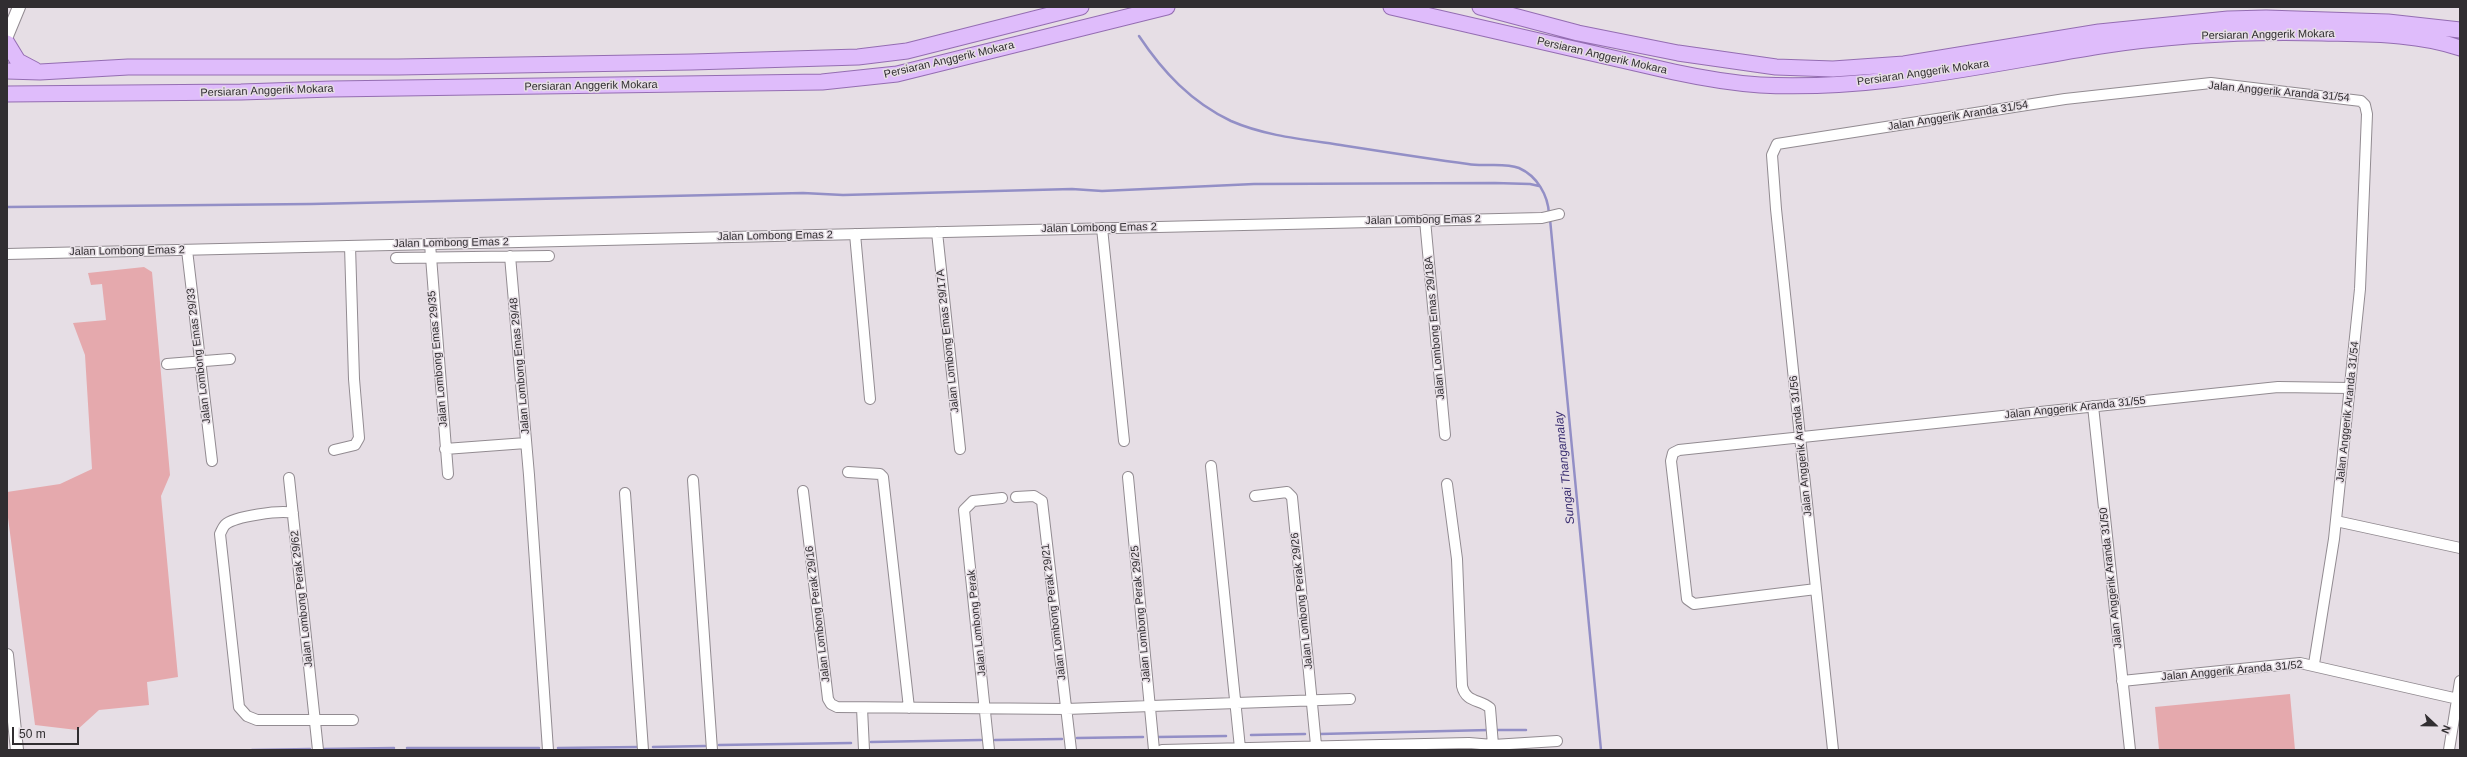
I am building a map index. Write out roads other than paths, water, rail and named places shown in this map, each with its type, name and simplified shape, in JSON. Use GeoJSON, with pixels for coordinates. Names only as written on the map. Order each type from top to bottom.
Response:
{"type":"FeatureCollection","features":[{"type":"Feature","properties":{"kind":"main road","name":"Persiaran Anggerik Mokara"},"geometry":{"type":"LineString","coordinates":[[7,71],[40,72],[128,67],[398,67],[796,60],[858,57],[907,51],[1081,7]]}},
{"type":"Feature","properties":{"kind":"main road","name":"Persiaran Anggerik Mokara"},"geometry":{"type":"LineString","coordinates":[[7,94],[36,95],[830,82],[897,74],[1167,7]]}},
{"type":"Feature","properties":{"kind":"main road","name":"Persiaran Anggerik Mokara"},"geometry":{"type":"LineString","coordinates":[[1391,7],[1708,80],[1761,85],[1852,83],[1905,78],[2102,46],[2248,33],[2336,33],[2399,37],[2443,43],[2460,48]]}},
{"type":"Feature","properties":{"kind":"main road","name":"Persiaran Anggerik Mokara"},"geometry":{"type":"LineString","coordinates":[[1480,7],[1578,33],[1678,53],[1776,66],[1833,69],[1904,64],[2099,32],[2228,19],[2372,21],[2460,30]]}},
{"type":"Feature","properties":{"kind":"main road"},"geometry":{"type":"LineString","coordinates":[[7,43],[22,65],[40,72]]}},
{"type":"Feature","properties":{"kind":"main road"},"geometry":{"type":"LineString","coordinates":[[7,99],[36,95]]}},
{"type":"Feature","properties":{"kind":"street"},"geometry":{"type":"LineString","coordinates":[[7,36],[19,7]]}},
{"type":"Feature","properties":{"kind":"street","name":"Jalan Anggerik Aranda 31/54"},"geometry":{"type":"LineString","coordinates":[[1777,144],[2065,99],[2211,84],[2361,101],[2365,105],[2367,114],[2360,289],[2336,521],[2314,664]]}},
{"type":"Feature","properties":{"kind":"street","name":"Jalan Anggerik Aranda 31/56"},"geometry":{"type":"LineString","coordinates":[[1777,144],[1772,155],[1833,750]]}},
{"type":"Feature","properties":{"kind":"street","name":"Jalan Lombong Emas 2"},"geometry":{"type":"LineString","coordinates":[[7,254],[187,250],[351,251],[430,244],[1542,218],[1559,214]]}},
{"type":"Feature","properties":{"kind":"street","name":"Jalan Lombong Emas 29/18A"},"geometry":{"type":"LineString","coordinates":[[1425,220],[1445,435]]}},
{"type":"Feature","properties":{"kind":"street"},"geometry":{"type":"LineString","coordinates":[[1102,228],[1124,442]]}},
{"type":"Feature","properties":{"kind":"street","name":"Jalan Lombong Emas 29/17A"},"geometry":{"type":"LineString","coordinates":[[937,232],[960,449]]}},
{"type":"Feature","properties":{"kind":"street"},"geometry":{"type":"LineString","coordinates":[[855,234],[870,399]]}},
{"type":"Feature","properties":{"kind":"street","name":"Jalan Lombong Emas 29/35"},"geometry":{"type":"LineString","coordinates":[[430,244],[448,474]]}},
{"type":"Feature","properties":{"kind":"street","name":"Jalan Lombong Emas 29/33"},"geometry":{"type":"LineString","coordinates":[[187,250],[212,461]]}},
{"type":"Feature","properties":{"kind":"street"},"geometry":{"type":"LineString","coordinates":[[334,450],[355,445],[358,438],[354,379],[351,251]]}},
{"type":"Feature","properties":{"kind":"street","name":"Jalan Lombong Emas 29/48"},"geometry":{"type":"LineString","coordinates":[[510,256],[529,474],[548,750]]}},
{"type":"Feature","properties":{"kind":"street"},"geometry":{"type":"LineString","coordinates":[[396,258],[549,256]]}},
{"type":"Feature","properties":{"kind":"street"},"geometry":{"type":"LineString","coordinates":[[167,364],[230,359]]}},
{"type":"Feature","properties":{"kind":"street","name":"Jalan Anggerik Aranda 31/55"},"geometry":{"type":"LineString","coordinates":[[1816,589],[1694,604],[1690,603],[1687,599],[1671,461],[1673,453],[1679,450],[1800,436],[2278,387],[2350,388]]}},
{"type":"Feature","properties":{"kind":"street","name":"Jalan Anggerik Aranda 31/50"},"geometry":{"type":"LineString","coordinates":[[2093,406],[2130,750]]}},
{"type":"Feature","properties":{"kind":"street"},"geometry":{"type":"LineString","coordinates":[[445,449],[526,443]]}},
{"type":"Feature","properties":{"kind":"street"},"geometry":{"type":"LineString","coordinates":[[1212,466],[1240,748]]}},
{"type":"Feature","properties":{"kind":"street"},"geometry":{"type":"LineString","coordinates":[[848,472],[880,474],[882,477],[909,708]]}},
{"type":"Feature","properties":{"kind":"street","name":"Jalan Lombong Perak 29/25"},"geometry":{"type":"LineString","coordinates":[[1128,477],[1154,750]]}},
{"type":"Feature","properties":{"kind":"street","name":"Jalan Lombong Perak 29/62"},"geometry":{"type":"LineString","coordinates":[[289,478],[318,750]]}},
{"type":"Feature","properties":{"kind":"street"},"geometry":{"type":"LineString","coordinates":[[694,480],[712,750]]}},
{"type":"Feature","properties":{"kind":"street"},"geometry":{"type":"LineString","coordinates":[[1447,484],[1457,559],[1462,686],[1468,698],[1485,704],[1490,708],[1492,741]]}},
{"type":"Feature","properties":{"kind":"street","name":"Jalan Lombong Perak 29/16"},"geometry":{"type":"LineString","coordinates":[[803,491],[828,699],[831,704],[837,707],[1066,710],[1236,703]]}},
{"type":"Feature","properties":{"kind":"street","name":"Jalan Lombong Perak 29/26"},"geometry":{"type":"LineString","coordinates":[[1255,496],[1287,492],[1292,497],[1316,745]]}},
{"type":"Feature","properties":{"kind":"street"},"geometry":{"type":"LineString","coordinates":[[625,493],[643,750]]}},
{"type":"Feature","properties":{"kind":"street","name":"Jalan Lombong Perak 29/21"},"geometry":{"type":"LineString","coordinates":[[1016,497],[1034,496],[1042,501],[1071,750]]}},
{"type":"Feature","properties":{"kind":"street","name":"Jalan Lombong Perak"},"geometry":{"type":"LineString","coordinates":[[989,750],[986,709],[964,510],[973,501],[1002,498]]}},
{"type":"Feature","properties":{"kind":"street"},"geometry":{"type":"LineString","coordinates":[[293,514],[282,511],[233,521],[225,525],[220,534],[239,707],[247,716],[257,720],[354,720]]}},
{"type":"Feature","properties":{"kind":"street"},"geometry":{"type":"LineString","coordinates":[[2336,521],[2460,548]]}},
{"type":"Feature","properties":{"kind":"street"},"geometry":{"type":"LineString","coordinates":[[7,655],[16,744],[22,750]]}},
{"type":"Feature","properties":{"kind":"street","name":"Jalan Anggerik Aranda 31/52"},"geometry":{"type":"LineString","coordinates":[[2122,681],[2300,663],[2314,664],[2458,699]]}},
{"type":"Feature","properties":{"kind":"street"},"geometry":{"type":"LineString","coordinates":[[2450,750],[2460,681]]}},
{"type":"Feature","properties":{"kind":"street"},"geometry":{"type":"LineString","coordinates":[[1236,703],[1350,699]]}},
{"type":"Feature","properties":{"kind":"street"},"geometry":{"type":"LineString","coordinates":[[862,708],[864,750]]}},
{"type":"Feature","properties":{"kind":"street"},"geometry":{"type":"LineString","coordinates":[[1162,750],[1316,745],[1469,746],[1492,741],[1557,741]]}},
{"type":"Feature","properties":{"kind":"waterway"},"geometry":{"type":"LineString","coordinates":[[1139,36],[1158,62],[1179,85],[1203,105],[1231,121],[1256,130],[1294,138],[1468,164],[1513,166],[1525,171],[1536,181],[1544,193],[1549,214]]}},
{"type":"Feature","properties":{"kind":"waterway"},"geometry":{"type":"LineString","coordinates":[[7,207],[311,204],[803,193],[843,195],[1072,189],[1102,191],[1254,184],[1495,183],[1530,184],[1539,186]]}},
{"type":"Feature","properties":{"kind":"waterway","name":"Sungai Thangamalay"},"geometry":{"type":"LineString","coordinates":[[1550,219],[1601,750]]}},
{"type":"Feature","properties":{"kind":"waterway"},"geometry":{"type":"LineString","coordinates":[[1320,734],[1489,730]]}},
{"type":"Feature","properties":{"kind":"waterway"},"geometry":{"type":"LineString","coordinates":[[1494,730],[1526,730]]}},
{"type":"Feature","properties":{"kind":"waterway"},"geometry":{"type":"LineString","coordinates":[[1251,735],[1305,734]]}},
{"type":"Feature","properties":{"kind":"waterway"},"geometry":{"type":"LineString","coordinates":[[1158,737],[1226,736]]}},
{"type":"Feature","properties":{"kind":"waterway"},"geometry":{"type":"LineString","coordinates":[[1077,738],[1143,737]]}},
{"type":"Feature","properties":{"kind":"waterway"},"geometry":{"type":"LineString","coordinates":[[995,740],[1062,739]]}},
{"type":"Feature","properties":{"kind":"waterway"},"geometry":{"type":"LineString","coordinates":[[871,742],[981,740]]}},
{"type":"Feature","properties":{"kind":"waterway"},"geometry":{"type":"LineString","coordinates":[[719,745],[851,743]]}},
{"type":"Feature","properties":{"kind":"waterway"},"geometry":{"type":"LineString","coordinates":[[653,747],[705,746]]}},
{"type":"Feature","properties":{"kind":"waterway"},"geometry":{"type":"LineString","coordinates":[[558,748],[638,747]]}},
{"type":"Feature","properties":{"kind":"waterway"},"geometry":{"type":"LineString","coordinates":[[324,749],[394,748]]}},
{"type":"Feature","properties":{"kind":"waterway"},"geometry":{"type":"LineString","coordinates":[[407,748],[539,748]]}},
{"type":"Feature","properties":{"kind":"waterway"},"geometry":{"type":"LineString","coordinates":[[252,750],[310,749]]}}]}
